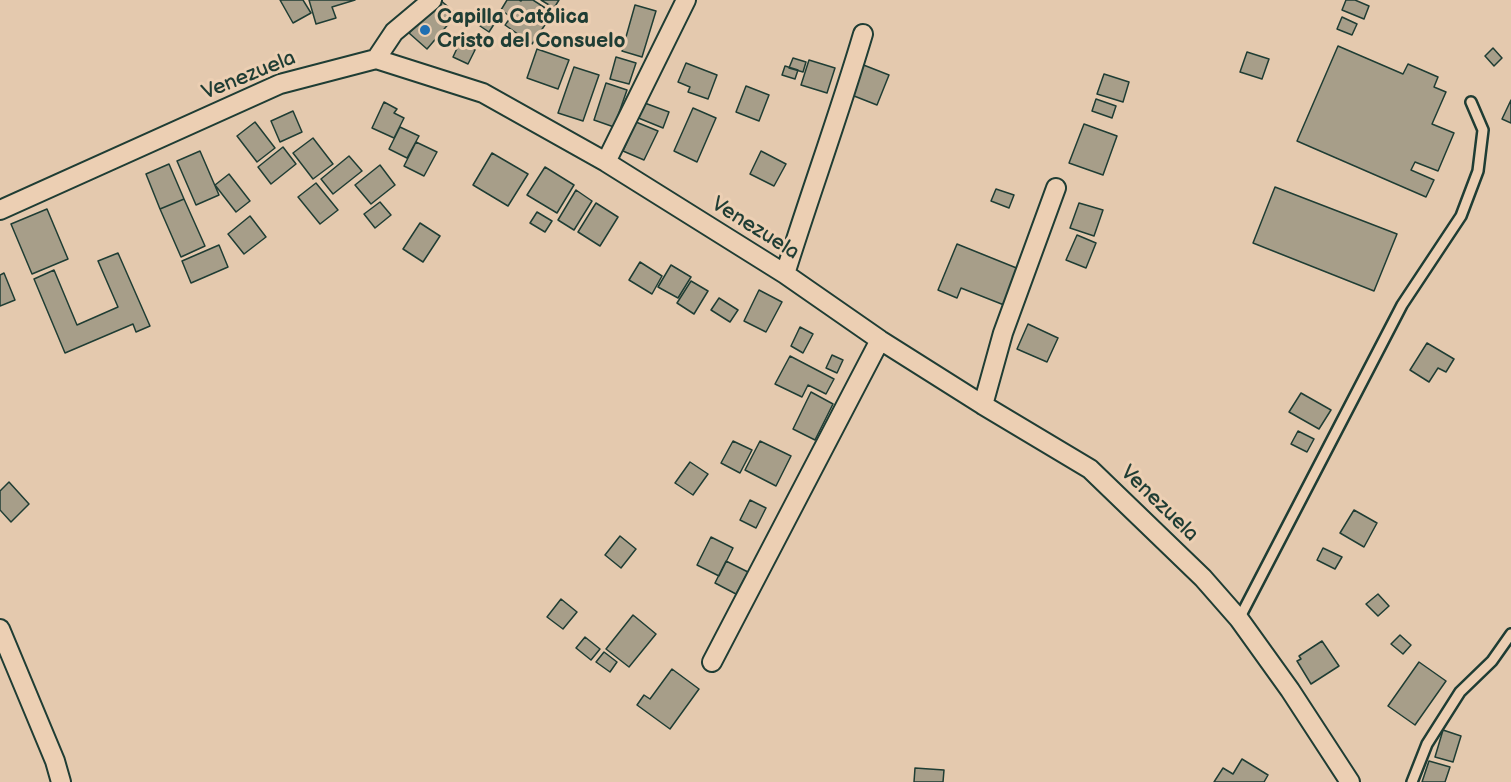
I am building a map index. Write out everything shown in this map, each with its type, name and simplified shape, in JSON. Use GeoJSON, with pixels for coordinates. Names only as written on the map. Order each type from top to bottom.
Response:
{"type":"FeatureCollection","features":[{"type":"Feature","properties":{"kind":"street"},"geometry":{"type":"LineString","coordinates":[[376,59],[394,32],[432,0]]}},
{"type":"Feature","properties":{"kind":"street"},"geometry":{"type":"LineString","coordinates":[[606,162],[686,0]]}},
{"type":"Feature","properties":{"kind":"street"},"geometry":{"type":"LineString","coordinates":[[785,274],[862,34]]}},
{"type":"Feature","properties":{"kind":"street","name":"Venezuela"},"geometry":{"type":"LineString","coordinates":[[0,210],[280,84],[376,59],[483,93],[606,162],[785,274],[880,340],[982,405],[1090,469],[1203,578],[1239,619],[1290,690],[1350,782]]}},
{"type":"Feature","properties":{"kind":"street"},"geometry":{"type":"LineString","coordinates":[[982,405],[1003,333],[1056,188]]}},
{"type":"Feature","properties":{"kind":"street"},"geometry":{"type":"LineString","coordinates":[[712,662],[880,340]]}},
{"type":"Feature","properties":{"kind":"street"},"geometry":{"type":"LineString","coordinates":[[0,629],[55,761],[61,782]]}},
{"type":"Feature","properties":{"kind":"lane"},"geometry":{"type":"LineString","coordinates":[[1239,619],[1402,305],[1461,216],[1478,171],[1483,130],[1471,102]]}},
{"type":"Feature","properties":{"kind":"lane"},"geometry":{"type":"LineString","coordinates":[[1412,782],[1427,744],[1460,692],[1492,661],[1511,634]]}},
{"type":"Feature","properties":{"kind":"building"},"geometry":{"type":"Polygon","coordinates":[[[280,0],[303,0],[311,13],[293,23],[280,0]]]}},
{"type":"Feature","properties":{"kind":"building"},"geometry":{"type":"Polygon","coordinates":[[[309,0],[355,0],[332,7],[336,18],[316,24],[309,0]]]}},
{"type":"Feature","properties":{"kind":"building"},"geometry":{"type":"Polygon","coordinates":[[[438,0],[457,14],[427,49],[409,33],[438,0]]]}},
{"type":"Feature","properties":{"kind":"building"},"geometry":{"type":"Polygon","coordinates":[[[507,0],[533,0],[553,13],[532,44],[505,25],[511,17],[501,10],[507,0]]]}},
{"type":"Feature","properties":{"kind":"building"},"geometry":{"type":"Polygon","coordinates":[[[541,0],[559,0],[554,8],[541,0]]]}},
{"type":"Feature","properties":{"kind":"building"},"geometry":{"type":"Polygon","coordinates":[[[1346,0],[1355,0],[1369,6],[1364,19],[1342,10],[1346,0]]]}},
{"type":"Feature","properties":{"kind":"building"},"geometry":{"type":"Polygon","coordinates":[[[635,5],[656,11],[642,57],[622,51],[635,5]]]}},
{"type":"Feature","properties":{"kind":"building"},"geometry":{"type":"Polygon","coordinates":[[[488,12],[498,18],[489,32],[480,26],[488,12]]]}},
{"type":"Feature","properties":{"kind":"building"},"geometry":{"type":"Polygon","coordinates":[[[1342,17],[1357,24],[1352,35],[1337,29],[1342,17]]]}},
{"type":"Feature","properties":{"kind":"building"},"geometry":{"type":"Polygon","coordinates":[[[460,42],[475,50],[468,64],[453,57],[460,42]]]}},
{"type":"Feature","properties":{"kind":"building"},"geometry":{"type":"Polygon","coordinates":[[[1338,46],[1403,74],[1408,64],[1438,77],[1434,87],[1446,92],[1432,124],[1454,133],[1438,171],[1415,162],[1411,170],[1434,180],[1426,197],[1297,141],[1338,46]]]}},
{"type":"Feature","properties":{"kind":"building"},"geometry":{"type":"Polygon","coordinates":[[[1493,48],[1502,58],[1494,66],[1485,56],[1493,48]]]}},
{"type":"Feature","properties":{"kind":"building"},"geometry":{"type":"Polygon","coordinates":[[[537,49],[569,60],[558,89],[527,78],[537,49]]]}},
{"type":"Feature","properties":{"kind":"building"},"geometry":{"type":"Polygon","coordinates":[[[1247,52],[1269,59],[1262,79],[1240,72],[1247,52]]]}},
{"type":"Feature","properties":{"kind":"building"},"geometry":{"type":"Polygon","coordinates":[[[616,57],[636,63],[629,84],[610,79],[616,57]]]}},
{"type":"Feature","properties":{"kind":"building"},"geometry":{"type":"Polygon","coordinates":[[[793,58],[806,62],[803,72],[789,68],[793,58]]]}},
{"type":"Feature","properties":{"kind":"building"},"geometry":{"type":"Polygon","coordinates":[[[809,60],[835,68],[827,93],[801,85],[809,60]]]}},
{"type":"Feature","properties":{"kind":"building"},"geometry":{"type":"Polygon","coordinates":[[[686,63],[717,75],[708,99],[688,92],[690,87],[678,82],[686,63]]]}},
{"type":"Feature","properties":{"kind":"building"},"geometry":{"type":"Polygon","coordinates":[[[861,64],[889,75],[877,105],[849,94],[861,64]]]}},
{"type":"Feature","properties":{"kind":"building"},"geometry":{"type":"Polygon","coordinates":[[[785,66],[798,70],[795,79],[782,75],[785,66]]]}},
{"type":"Feature","properties":{"kind":"building"},"geometry":{"type":"Polygon","coordinates":[[[574,67],[599,75],[583,121],[558,113],[574,67]]]}},
{"type":"Feature","properties":{"kind":"building"},"geometry":{"type":"Polygon","coordinates":[[[1104,74],[1129,82],[1123,102],[1097,94],[1104,74]]]}},
{"type":"Feature","properties":{"kind":"building"},"geometry":{"type":"Polygon","coordinates":[[[606,83],[627,90],[614,127],[594,120],[606,83]]]}},
{"type":"Feature","properties":{"kind":"building"},"geometry":{"type":"Polygon","coordinates":[[[746,86],[769,95],[759,121],[736,112],[746,86]]]}},
{"type":"Feature","properties":{"kind":"building"},"geometry":{"type":"Polygon","coordinates":[[[1096,99],[1116,106],[1112,118],[1092,111],[1096,99]]]}},
{"type":"Feature","properties":{"kind":"building"},"geometry":{"type":"Polygon","coordinates":[[[1511,100],[1511,123],[1502,119],[1511,100]]]}},
{"type":"Feature","properties":{"kind":"building"},"geometry":{"type":"Polygon","coordinates":[[[384,102],[397,109],[394,113],[404,118],[394,138],[372,128],[384,102]]]}},
{"type":"Feature","properties":{"kind":"building"},"geometry":{"type":"Polygon","coordinates":[[[642,102],[669,112],[663,128],[636,117],[642,102]]]}},
{"type":"Feature","properties":{"kind":"building"},"geometry":{"type":"Polygon","coordinates":[[[693,108],[716,118],[697,162],[674,151],[693,108]]]}},
{"type":"Feature","properties":{"kind":"building"},"geometry":{"type":"Polygon","coordinates":[[[293,111],[302,132],[280,142],[271,121],[293,111]]]}},
{"type":"Feature","properties":{"kind":"building"},"geometry":{"type":"Polygon","coordinates":[[[255,122],[275,148],[257,162],[237,136],[255,122]]]}},
{"type":"Feature","properties":{"kind":"building"},"geometry":{"type":"Polygon","coordinates":[[[636,122],[658,131],[644,160],[623,151],[636,122]]]}},
{"type":"Feature","properties":{"kind":"building"},"geometry":{"type":"Polygon","coordinates":[[[1084,124],[1117,136],[1103,175],[1069,163],[1084,124]]]}},
{"type":"Feature","properties":{"kind":"building"},"geometry":{"type":"Polygon","coordinates":[[[400,127],[419,136],[407,158],[389,149],[400,127]]]}},
{"type":"Feature","properties":{"kind":"building"},"geometry":{"type":"Polygon","coordinates":[[[313,138],[333,164],[313,179],[293,153],[313,138]]]}},
{"type":"Feature","properties":{"kind":"building"},"geometry":{"type":"Polygon","coordinates":[[[416,142],[437,152],[424,176],[404,166],[416,142]]]}},
{"type":"Feature","properties":{"kind":"building"},"geometry":{"type":"Polygon","coordinates":[[[283,147],[296,164],[271,184],[258,167],[283,147]]]}},
{"type":"Feature","properties":{"kind":"building"},"geometry":{"type":"Polygon","coordinates":[[[200,151],[219,195],[196,205],[177,161],[200,151]]]}},
{"type":"Feature","properties":{"kind":"building"},"geometry":{"type":"Polygon","coordinates":[[[761,151],[786,164],[774,186],[750,174],[761,151]]]}},
{"type":"Feature","properties":{"kind":"building"},"geometry":{"type":"Polygon","coordinates":[[[492,153],[528,174],[508,206],[473,185],[492,153]]]}},
{"type":"Feature","properties":{"kind":"building"},"geometry":{"type":"Polygon","coordinates":[[[349,156],[362,171],[333,194],[321,179],[349,156]]]}},
{"type":"Feature","properties":{"kind":"building"},"geometry":{"type":"Polygon","coordinates":[[[169,164],[184,199],[160,209],[146,174],[169,164]]]}},
{"type":"Feature","properties":{"kind":"building"},"geometry":{"type":"Polygon","coordinates":[[[380,165],[395,185],[371,204],[355,185],[380,165]]]}},
{"type":"Feature","properties":{"kind":"building"},"geometry":{"type":"Polygon","coordinates":[[[545,167],[574,185],[557,213],[527,195],[545,167]]]}},
{"type":"Feature","properties":{"kind":"building"},"geometry":{"type":"Polygon","coordinates":[[[229,174],[250,201],[236,212],[215,185],[229,174]]]}},
{"type":"Feature","properties":{"kind":"building"},"geometry":{"type":"Polygon","coordinates":[[[316,183],[338,210],[320,224],[298,197],[316,183]]]}},
{"type":"Feature","properties":{"kind":"building"},"geometry":{"type":"Polygon","coordinates":[[[1275,187],[1397,234],[1374,291],[1253,243],[1275,187]]]}},
{"type":"Feature","properties":{"kind":"building"},"geometry":{"type":"Polygon","coordinates":[[[996,189],[1014,195],[1009,208],[991,201],[996,189]]]}},
{"type":"Feature","properties":{"kind":"building"},"geometry":{"type":"Polygon","coordinates":[[[576,190],[592,201],[574,230],[558,220],[576,190]]]}},
{"type":"Feature","properties":{"kind":"building"},"geometry":{"type":"Polygon","coordinates":[[[184,199],[205,246],[181,257],[160,209],[184,199]]]}},
{"type":"Feature","properties":{"kind":"building"},"geometry":{"type":"Polygon","coordinates":[[[380,202],[391,215],[375,228],[364,214],[380,202]]]}},
{"type":"Feature","properties":{"kind":"building"},"geometry":{"type":"Polygon","coordinates":[[[596,203],[618,217],[600,246],[578,232],[596,203]]]}},
{"type":"Feature","properties":{"kind":"building"},"geometry":{"type":"Polygon","coordinates":[[[1079,203],[1103,210],[1094,236],[1070,228],[1079,203]]]}},
{"type":"Feature","properties":{"kind":"building"},"geometry":{"type":"Polygon","coordinates":[[[47,209],[68,259],[32,274],[11,224],[47,209]]]}},
{"type":"Feature","properties":{"kind":"building"},"geometry":{"type":"Polygon","coordinates":[[[537,212],[552,221],[545,232],[530,223],[537,212]]]}},
{"type":"Feature","properties":{"kind":"building"},"geometry":{"type":"Polygon","coordinates":[[[250,216],[266,237],[244,254],[228,234],[250,216]]]}},
{"type":"Feature","properties":{"kind":"building"},"geometry":{"type":"Polygon","coordinates":[[[420,223],[440,236],[423,262],[403,249],[420,223]]]}},
{"type":"Feature","properties":{"kind":"building"},"geometry":{"type":"Polygon","coordinates":[[[1077,235],[1096,243],[1086,268],[1066,260],[1077,235]]]}},
{"type":"Feature","properties":{"kind":"building"},"geometry":{"type":"Polygon","coordinates":[[[957,244],[1019,269],[1004,305],[961,288],[957,298],[938,290],[957,244]]]}},
{"type":"Feature","properties":{"kind":"building"},"geometry":{"type":"Polygon","coordinates":[[[219,245],[228,267],[191,283],[182,261],[219,245]]]}},
{"type":"Feature","properties":{"kind":"building"},"geometry":{"type":"Polygon","coordinates":[[[118,253],[150,326],[136,332],[133,324],[65,353],[34,279],[54,270],[77,325],[118,307],[98,261],[118,253]]]}},
{"type":"Feature","properties":{"kind":"building"},"geometry":{"type":"Polygon","coordinates":[[[640,262],[662,276],[652,294],[629,280],[640,262]]]}},
{"type":"Feature","properties":{"kind":"building"},"geometry":{"type":"Polygon","coordinates":[[[671,265],[691,277],[678,298],[658,287],[671,265]]]}},
{"type":"Feature","properties":{"kind":"building"},"geometry":{"type":"Polygon","coordinates":[[[4,273],[15,300],[0,306],[0,275],[4,273]]]}},
{"type":"Feature","properties":{"kind":"building"},"geometry":{"type":"Polygon","coordinates":[[[691,281],[708,291],[694,314],[677,303],[691,281]]]}},
{"type":"Feature","properties":{"kind":"building"},"geometry":{"type":"Polygon","coordinates":[[[759,290],[782,302],[766,332],[744,321],[759,290]]]}},
{"type":"Feature","properties":{"kind":"building"},"geometry":{"type":"Polygon","coordinates":[[[719,298],[738,310],[730,322],[711,310],[719,298]]]}},
{"type":"Feature","properties":{"kind":"building"},"geometry":{"type":"Polygon","coordinates":[[[1028,324],[1058,338],[1047,362],[1017,349],[1028,324]]]}},
{"type":"Feature","properties":{"kind":"building"},"geometry":{"type":"Polygon","coordinates":[[[800,327],[813,334],[803,353],[791,346],[800,327]]]}},
{"type":"Feature","properties":{"kind":"building"},"geometry":{"type":"Polygon","coordinates":[[[1427,343],[1454,359],[1446,372],[1438,368],[1429,382],[1410,370],[1427,343]]]}},
{"type":"Feature","properties":{"kind":"building"},"geometry":{"type":"Polygon","coordinates":[[[832,355],[843,360],[837,373],[826,368],[832,355]]]}},
{"type":"Feature","properties":{"kind":"building"},"geometry":{"type":"Polygon","coordinates":[[[790,356],[834,379],[826,394],[808,385],[802,397],[775,384],[790,356]]]}},
{"type":"Feature","properties":{"kind":"building"},"geometry":{"type":"Polygon","coordinates":[[[811,392],[833,404],[815,440],[793,429],[811,392]]]}},
{"type":"Feature","properties":{"kind":"building"},"geometry":{"type":"Polygon","coordinates":[[[1301,393],[1331,410],[1319,429],[1289,412],[1301,393]]]}},
{"type":"Feature","properties":{"kind":"building"},"geometry":{"type":"Polygon","coordinates":[[[1298,431],[1314,439],[1307,452],[1291,444],[1298,431]]]}},
{"type":"Feature","properties":{"kind":"building"},"geometry":{"type":"Polygon","coordinates":[[[733,441],[752,450],[740,473],[721,463],[733,441]]]}},
{"type":"Feature","properties":{"kind":"building"},"geometry":{"type":"Polygon","coordinates":[[[760,441],[791,456],[776,486],[745,470],[760,441]]]}},
{"type":"Feature","properties":{"kind":"building"},"geometry":{"type":"Polygon","coordinates":[[[690,462],[708,474],[693,495],[675,483],[690,462]]]}},
{"type":"Feature","properties":{"kind":"building"},"geometry":{"type":"Polygon","coordinates":[[[9,482],[29,504],[11,522],[0,510],[0,491],[9,482]]]}},
{"type":"Feature","properties":{"kind":"building"},"geometry":{"type":"Polygon","coordinates":[[[750,500],[766,508],[756,528],[740,520],[750,500]]]}},
{"type":"Feature","properties":{"kind":"building"},"geometry":{"type":"Polygon","coordinates":[[[1354,510],[1377,523],[1364,547],[1340,533],[1354,510]]]}},
{"type":"Feature","properties":{"kind":"building"},"geometry":{"type":"Polygon","coordinates":[[[620,536],[636,549],[621,568],[605,555],[620,536]]]}},
{"type":"Feature","properties":{"kind":"building"},"geometry":{"type":"Polygon","coordinates":[[[711,537],[733,548],[719,576],[697,565],[711,537]]]}},
{"type":"Feature","properties":{"kind":"building"},"geometry":{"type":"Polygon","coordinates":[[[1323,548],[1342,557],[1335,569],[1317,560],[1323,548]]]}},
{"type":"Feature","properties":{"kind":"building"},"geometry":{"type":"Polygon","coordinates":[[[726,561],[748,572],[736,594],[715,583],[726,561]]]}},
{"type":"Feature","properties":{"kind":"building"},"geometry":{"type":"Polygon","coordinates":[[[1378,594],[1389,606],[1378,616],[1366,604],[1378,594]]]}},
{"type":"Feature","properties":{"kind":"building"},"geometry":{"type":"Polygon","coordinates":[[[561,599],[577,612],[563,629],[547,617],[561,599]]]}},
{"type":"Feature","properties":{"kind":"building"},"geometry":{"type":"Polygon","coordinates":[[[633,615],[656,634],[629,667],[606,649],[633,615]]]}},
{"type":"Feature","properties":{"kind":"building"},"geometry":{"type":"Polygon","coordinates":[[[1400,635],[1411,645],[1403,654],[1391,644],[1400,635]]]}},
{"type":"Feature","properties":{"kind":"building"},"geometry":{"type":"Polygon","coordinates":[[[585,637],[600,649],[591,660],[576,648],[585,637]]]}},
{"type":"Feature","properties":{"kind":"building"},"geometry":{"type":"Polygon","coordinates":[[[1322,641],[1339,666],[1311,684],[1297,661],[1301,659],[1299,656],[1322,641]]]}},
{"type":"Feature","properties":{"kind":"building"},"geometry":{"type":"Polygon","coordinates":[[[604,652],[617,662],[610,672],[596,662],[604,652]]]}},
{"type":"Feature","properties":{"kind":"building"},"geometry":{"type":"Polygon","coordinates":[[[1419,662],[1446,681],[1415,725],[1388,706],[1419,662]]]}},
{"type":"Feature","properties":{"kind":"building"},"geometry":{"type":"Polygon","coordinates":[[[672,669],[699,689],[670,729],[637,705],[644,695],[650,699],[672,669]]]}},
{"type":"Feature","properties":{"kind":"building"},"geometry":{"type":"Polygon","coordinates":[[[1443,730],[1461,736],[1453,762],[1435,757],[1443,730]]]}},
{"type":"Feature","properties":{"kind":"building"},"geometry":{"type":"Polygon","coordinates":[[[1242,759],[1268,775],[1264,782],[1214,782],[1223,768],[1233,774],[1242,759]]]}},
{"type":"Feature","properties":{"kind":"building"},"geometry":{"type":"Polygon","coordinates":[[[1429,761],[1450,767],[1445,782],[1422,782],[1429,761]]]}},
{"type":"Feature","properties":{"kind":"building"},"geometry":{"type":"Polygon","coordinates":[[[915,768],[944,770],[943,782],[914,782],[915,768]]]}},
{"type":"Feature","properties":{"kind":"place","name":"Capilla Católica Cristo del Consuelo"},"geometry":{"type":"Point","coordinates":[425,30]}}]}
